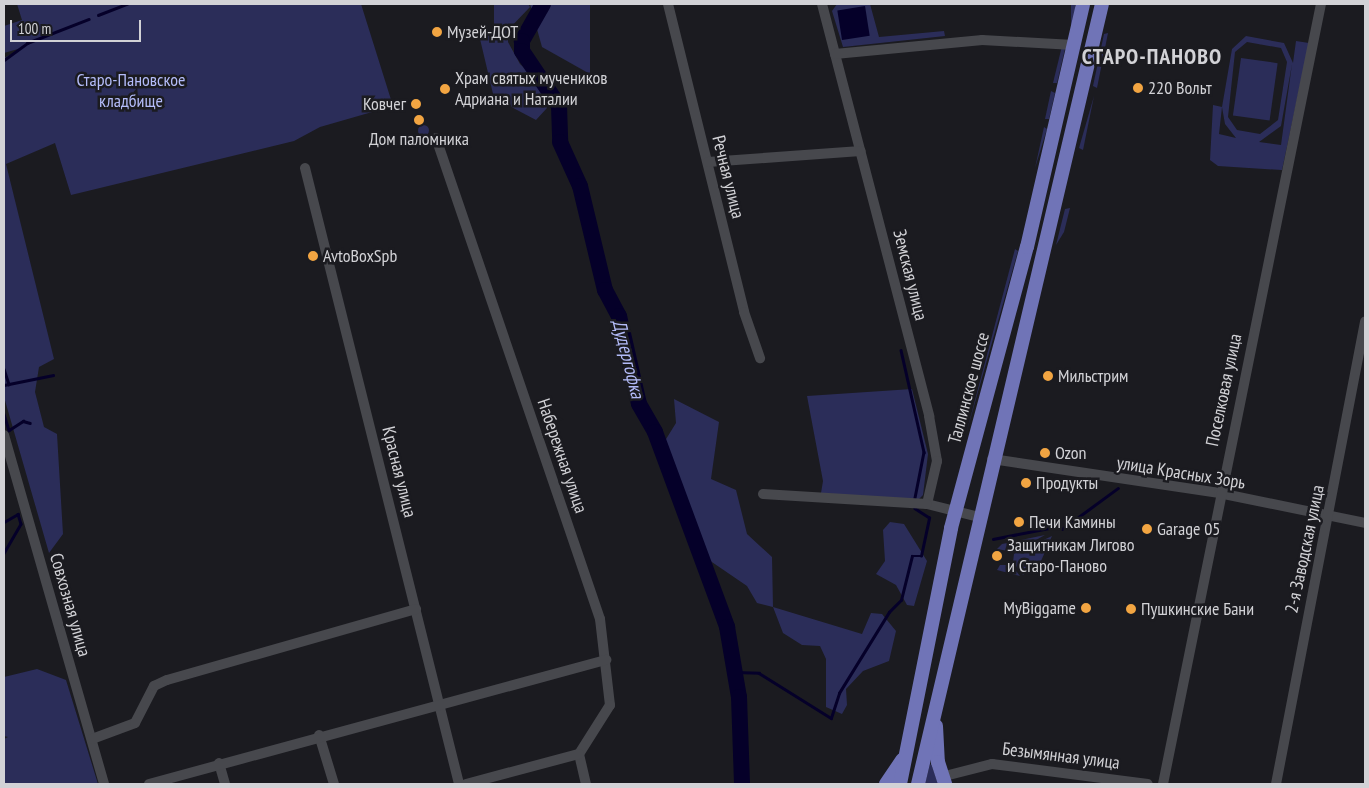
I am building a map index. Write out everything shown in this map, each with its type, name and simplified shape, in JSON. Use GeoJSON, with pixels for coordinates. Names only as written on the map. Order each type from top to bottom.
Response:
{"type":"FeatureCollection","features":[{"type":"Feature","properties":{"kind":"main road","name":"Таллинское шоссе"},"geometry":{"type":"LineString","coordinates":[[900,784],[955,511],[1027,247],[1083,4]]}},
{"type":"Feature","properties":{"kind":"main road"},"geometry":{"type":"LineString","coordinates":[[918,784],[978,517],[1102,4]]}},
{"type":"Feature","properties":{"kind":"main road"},"geometry":{"type":"LineString","coordinates":[[936,705],[943,781]]}},
{"type":"Feature","properties":{"kind":"main road"},"geometry":{"type":"LineString","coordinates":[[886,784],[905,756]]}},
{"type":"Feature","properties":{"kind":"street","name":"Речная улица"},"geometry":{"type":"LineString","coordinates":[[668,4],[744,312],[760,358]]}},
{"type":"Feature","properties":{"kind":"street","name":"Земская улица"},"geometry":{"type":"LineString","coordinates":[[822,4],[928,416],[937,461],[927,504]]}},
{"type":"Feature","properties":{"kind":"street","name":"Поселковая улица"},"geometry":{"type":"LineString","coordinates":[[1163,784],[1219,493],[1321,4]]}},
{"type":"Feature","properties":{"kind":"street"},"geometry":{"type":"LineString","coordinates":[[835,54],[982,40],[1074,45]]}},
{"type":"Feature","properties":{"kind":"street","name":"Набережная улица"},"geometry":{"type":"LineString","coordinates":[[436,138],[600,619],[610,705],[579,754]]}},
{"type":"Feature","properties":{"kind":"street"},"geometry":{"type":"LineString","coordinates":[[708,162],[861,151]]}},
{"type":"Feature","properties":{"kind":"street","name":"Красная улица"},"geometry":{"type":"LineString","coordinates":[[305,168],[459,784]]}},
{"type":"Feature","properties":{"kind":"street","name":"2-я Заводская улица"},"geometry":{"type":"LineString","coordinates":[[1276,784],[1330,516],[1365,321]]}},
{"type":"Feature","properties":{"kind":"street","name":"Совхозная улица"},"geometry":{"type":"LineString","coordinates":[[4,435],[104,784]]}},
{"type":"Feature","properties":{"kind":"street","name":"улица Красных Зорь"},"geometry":{"type":"LineString","coordinates":[[992,459],[1219,493],[1365,523]]}},
{"type":"Feature","properties":{"kind":"street"},"geometry":{"type":"LineString","coordinates":[[763,494],[927,504],[978,517]]}},
{"type":"Feature","properties":{"kind":"street"},"geometry":{"type":"LineString","coordinates":[[92,739],[136,723],[154,686],[167,680],[416,609]]}},
{"type":"Feature","properties":{"kind":"street"},"geometry":{"type":"LineString","coordinates":[[148,784],[319,735],[606,660]]}},
{"type":"Feature","properties":{"kind":"street"},"geometry":{"type":"LineString","coordinates":[[319,735],[334,784]]}},
{"type":"Feature","properties":{"kind":"street"},"geometry":{"type":"LineString","coordinates":[[466,784],[579,754],[586,784]]}},
{"type":"Feature","properties":{"kind":"street"},"geometry":{"type":"LineString","coordinates":[[220,763],[225,784]]}},
{"type":"Feature","properties":{"kind":"street","name":"Безымянная улица"},"geometry":{"type":"LineString","coordinates":[[943,781],[992,764],[1148,784]]}},
{"type":"Feature","properties":{"kind":"green space","name":"Старо-Пановское кладбище"},"geometry":{"type":"Polygon","coordinates":[[[17,4],[361,4],[393,106],[320,127],[294,141],[71,195],[55,143],[6,164],[54,359],[39,367],[35,392],[44,427],[57,434],[63,534],[49,553],[4,397],[4,58],[25,47],[4,53],[4,26],[22,20],[17,4]]]}},
{"type":"Feature","properties":{"kind":"green space"},"geometry":{"type":"Polygon","coordinates":[[[494,4],[528,4],[530,7],[508,30],[508,42],[520,64],[544,86],[547,108],[536,120],[494,98],[480,39],[494,33],[494,4]]]}},
{"type":"Feature","properties":{"kind":"green space"},"geometry":{"type":"Polygon","coordinates":[[[530,4],[590,4],[590,74],[542,47],[530,4]]]}},
{"type":"Feature","properties":{"kind":"green space"},"geometry":{"type":"Polygon","coordinates":[[[837,4],[870,4],[879,37],[944,31],[945,36],[843,47],[832,11],[837,4]]]}},
{"type":"Feature","properties":{"kind":"green space"},"geometry":{"type":"Polygon","coordinates":[[[1071,4],[1075,4],[1075,40],[1071,40],[1071,4]]]}},
{"type":"Feature","properties":{"kind":"green space"},"geometry":{"type":"Polygon","coordinates":[[[1108,33],[1097,88],[1093,86],[1104,34],[1108,33]]]}},
{"type":"Feature","properties":{"kind":"green space"},"geometry":{"type":"Polygon","coordinates":[[[1246,36],[1284,43],[1293,63],[1296,41],[1309,43],[1282,170],[1218,166],[1210,160],[1213,105],[1222,107],[1232,49],[1246,36]],[[1247,42],[1235,52],[1228,117],[1237,130],[1260,134],[1278,120],[1287,62],[1281,48],[1247,42]],[[1292,64],[1281,126],[1259,142],[1281,145],[1292,64]],[[1222,107],[1219,134],[1236,138],[1225,124],[1222,107]]]}},
{"type":"Feature","properties":{"kind":"green space"},"geometry":{"type":"Polygon","coordinates":[[[1062,46],[1065,49],[1057,83],[1053,83],[1062,46]]]}},
{"type":"Feature","properties":{"kind":"green space"},"geometry":{"type":"Polygon","coordinates":[[[1241,58],[1278,63],[1270,121],[1233,115],[1241,58]]]}},
{"type":"Feature","properties":{"kind":"green space"},"geometry":{"type":"Polygon","coordinates":[[[1051,91],[1055,93],[1049,119],[1045,119],[1051,91]]]}},
{"type":"Feature","properties":{"kind":"green space"},"geometry":{"type":"Polygon","coordinates":[[[1094,96],[1083,150],[1079,148],[1094,96]]]}},
{"type":"Feature","properties":{"kind":"green space"},"geometry":{"type":"Polygon","coordinates":[[[423,124],[429,130],[423,136],[417,130],[423,124]]]}},
{"type":"Feature","properties":{"kind":"green space"},"geometry":{"type":"Polygon","coordinates":[[[1044,127],[1047,129],[1035,168],[1044,127]]]}},
{"type":"Feature","properties":{"kind":"green space"},"geometry":{"type":"Polygon","coordinates":[[[1070,208],[1064,232],[1056,245],[1065,209],[1070,208]]]}},
{"type":"Feature","properties":{"kind":"green space"},"geometry":{"type":"Polygon","coordinates":[[[1015,249],[1018,251],[966,434],[1015,249]]]}},
{"type":"Feature","properties":{"kind":"green space"},"geometry":{"type":"Polygon","coordinates":[[[912,389],[928,454],[923,495],[917,501],[821,493],[823,481],[807,396],[912,389]]]}},
{"type":"Feature","properties":{"kind":"green space"},"geometry":{"type":"Polygon","coordinates":[[[674,399],[719,422],[711,479],[736,490],[747,534],[772,557],[773,607],[757,603],[747,586],[706,558],[663,444],[676,423],[674,399]]]}},
{"type":"Feature","properties":{"kind":"green space"},"geometry":{"type":"Polygon","coordinates":[[[890,522],[904,524],[927,561],[914,606],[907,605],[896,585],[876,574],[885,561],[883,530],[890,522]]]}},
{"type":"Feature","properties":{"kind":"green space"},"geometry":{"type":"Polygon","coordinates":[[[1045,535],[1014,552],[997,549],[1002,544],[1045,535]]]}},
{"type":"Feature","properties":{"kind":"green space"},"geometry":{"type":"Polygon","coordinates":[[[1052,536],[1041,561],[1023,575],[1013,562],[1014,554],[1052,536]]]}},
{"type":"Feature","properties":{"kind":"green space"},"geometry":{"type":"Polygon","coordinates":[[[1000,565],[1011,565],[1020,576],[997,570],[1000,565]]]}},
{"type":"Feature","properties":{"kind":"green space"},"geometry":{"type":"Polygon","coordinates":[[[773,607],[862,634],[871,613],[882,614],[896,631],[889,661],[863,671],[846,689],[847,705],[842,714],[826,707],[826,659],[820,646],[802,645],[783,633],[773,607]]]}},
{"type":"Feature","properties":{"kind":"green space"},"geometry":{"type":"Polygon","coordinates":[[[37,669],[66,680],[98,784],[4,784],[4,739],[8,737],[4,736],[4,677],[37,669]]]}},
{"type":"Feature","properties":{"kind":"green space"},"geometry":{"type":"Polygon","coordinates":[[[930,764],[932,766],[938,784],[925,784],[930,764]]]}},
{"type":"Feature","properties":{"kind":"shaded area"},"geometry":{"type":"Polygon","coordinates":[[[865,6],[870,36],[842,40],[837,10],[865,6]]]}},
{"type":"Feature","properties":{"kind":"waterway"},"geometry":{"type":"LineString","coordinates":[[98,15],[127,4]]}},
{"type":"Feature","properties":{"kind":"waterway","name":"Дудергофка"},"geometry":{"type":"LineString","coordinates":[[543,4],[522,41],[522,51],[559,106],[560,142],[580,186],[605,290],[619,316],[639,404],[655,432],[727,627],[739,697],[742,784]]}},
{"type":"Feature","properties":{"kind":"waterway"},"geometry":{"type":"LineString","coordinates":[[4,60],[27,43],[89,19]]}},
{"type":"Feature","properties":{"kind":"waterway"},"geometry":{"type":"LineString","coordinates":[[901,350],[924,452],[915,498]]}},
{"type":"Feature","properties":{"kind":"waterway"},"geometry":{"type":"LineString","coordinates":[[4,369],[9,384]]}},
{"type":"Feature","properties":{"kind":"waterway"},"geometry":{"type":"LineString","coordinates":[[4,385],[53,375]]}},
{"type":"Feature","properties":{"kind":"waterway"},"geometry":{"type":"LineString","coordinates":[[4,414],[9,430],[23,421],[30,423]]}},
{"type":"Feature","properties":{"kind":"waterway"},"geometry":{"type":"LineString","coordinates":[[1062,529],[1118,488]]}},
{"type":"Feature","properties":{"kind":"waterway"},"geometry":{"type":"LineString","coordinates":[[735,672],[759,673],[831,718],[839,693],[889,612],[901,600],[912,556],[921,556],[929,518],[915,509]]}},
{"type":"Feature","properties":{"kind":"waterway"},"geometry":{"type":"LineString","coordinates":[[4,522],[18,514],[21,524],[4,553]]}},
{"type":"Feature","properties":{"kind":"waterway"},"geometry":{"type":"LineString","coordinates":[[993,539],[1054,527]]}},
{"type":"Feature","properties":{"kind":"place","name":"Музей-ДОТ"},"geometry":{"type":"Point","coordinates":[437,32]}},
{"type":"Feature","properties":{"kind":"place","name":"220 Вольт"},"geometry":{"type":"Point","coordinates":[1138,88]}},
{"type":"Feature","properties":{"kind":"place","name":"Храм святых мучеников Адриана и Наталии"},"geometry":{"type":"Point","coordinates":[445,89]}},
{"type":"Feature","properties":{"kind":"place","name":"Ковчег"},"geometry":{"type":"Point","coordinates":[416,104]}},
{"type":"Feature","properties":{"kind":"place","name":"Дом паломника"},"geometry":{"type":"Point","coordinates":[419,120]}},
{"type":"Feature","properties":{"kind":"place","name":"AvtoBoxSpb"},"geometry":{"type":"Point","coordinates":[313,256]}},
{"type":"Feature","properties":{"kind":"place","name":"Мильстрим"},"geometry":{"type":"Point","coordinates":[1048,376]}},
{"type":"Feature","properties":{"kind":"place","name":"Ozon"},"geometry":{"type":"Point","coordinates":[1045,453]}},
{"type":"Feature","properties":{"kind":"place","name":"Продукты"},"geometry":{"type":"Point","coordinates":[1026,483]}},
{"type":"Feature","properties":{"kind":"place","name":"Печи Камины"},"geometry":{"type":"Point","coordinates":[1019,522]}},
{"type":"Feature","properties":{"kind":"place","name":"Garage 05"},"geometry":{"type":"Point","coordinates":[1147,529]}},
{"type":"Feature","properties":{"kind":"place","name":"Защитникам Лигово и Старо-Паново"},"geometry":{"type":"Point","coordinates":[997,556]}},
{"type":"Feature","properties":{"kind":"place","name":"MyBiggame"},"geometry":{"type":"Point","coordinates":[1086,608]}},
{"type":"Feature","properties":{"kind":"place","name":"Пушкинские Бани"},"geometry":{"type":"Point","coordinates":[1131,609]}},
{"type":"Feature","properties":{"kind":"district","name":"СТАРО-ПАНОВО"},"geometry":{"type":"Point","coordinates":[1152,57]}}]}
